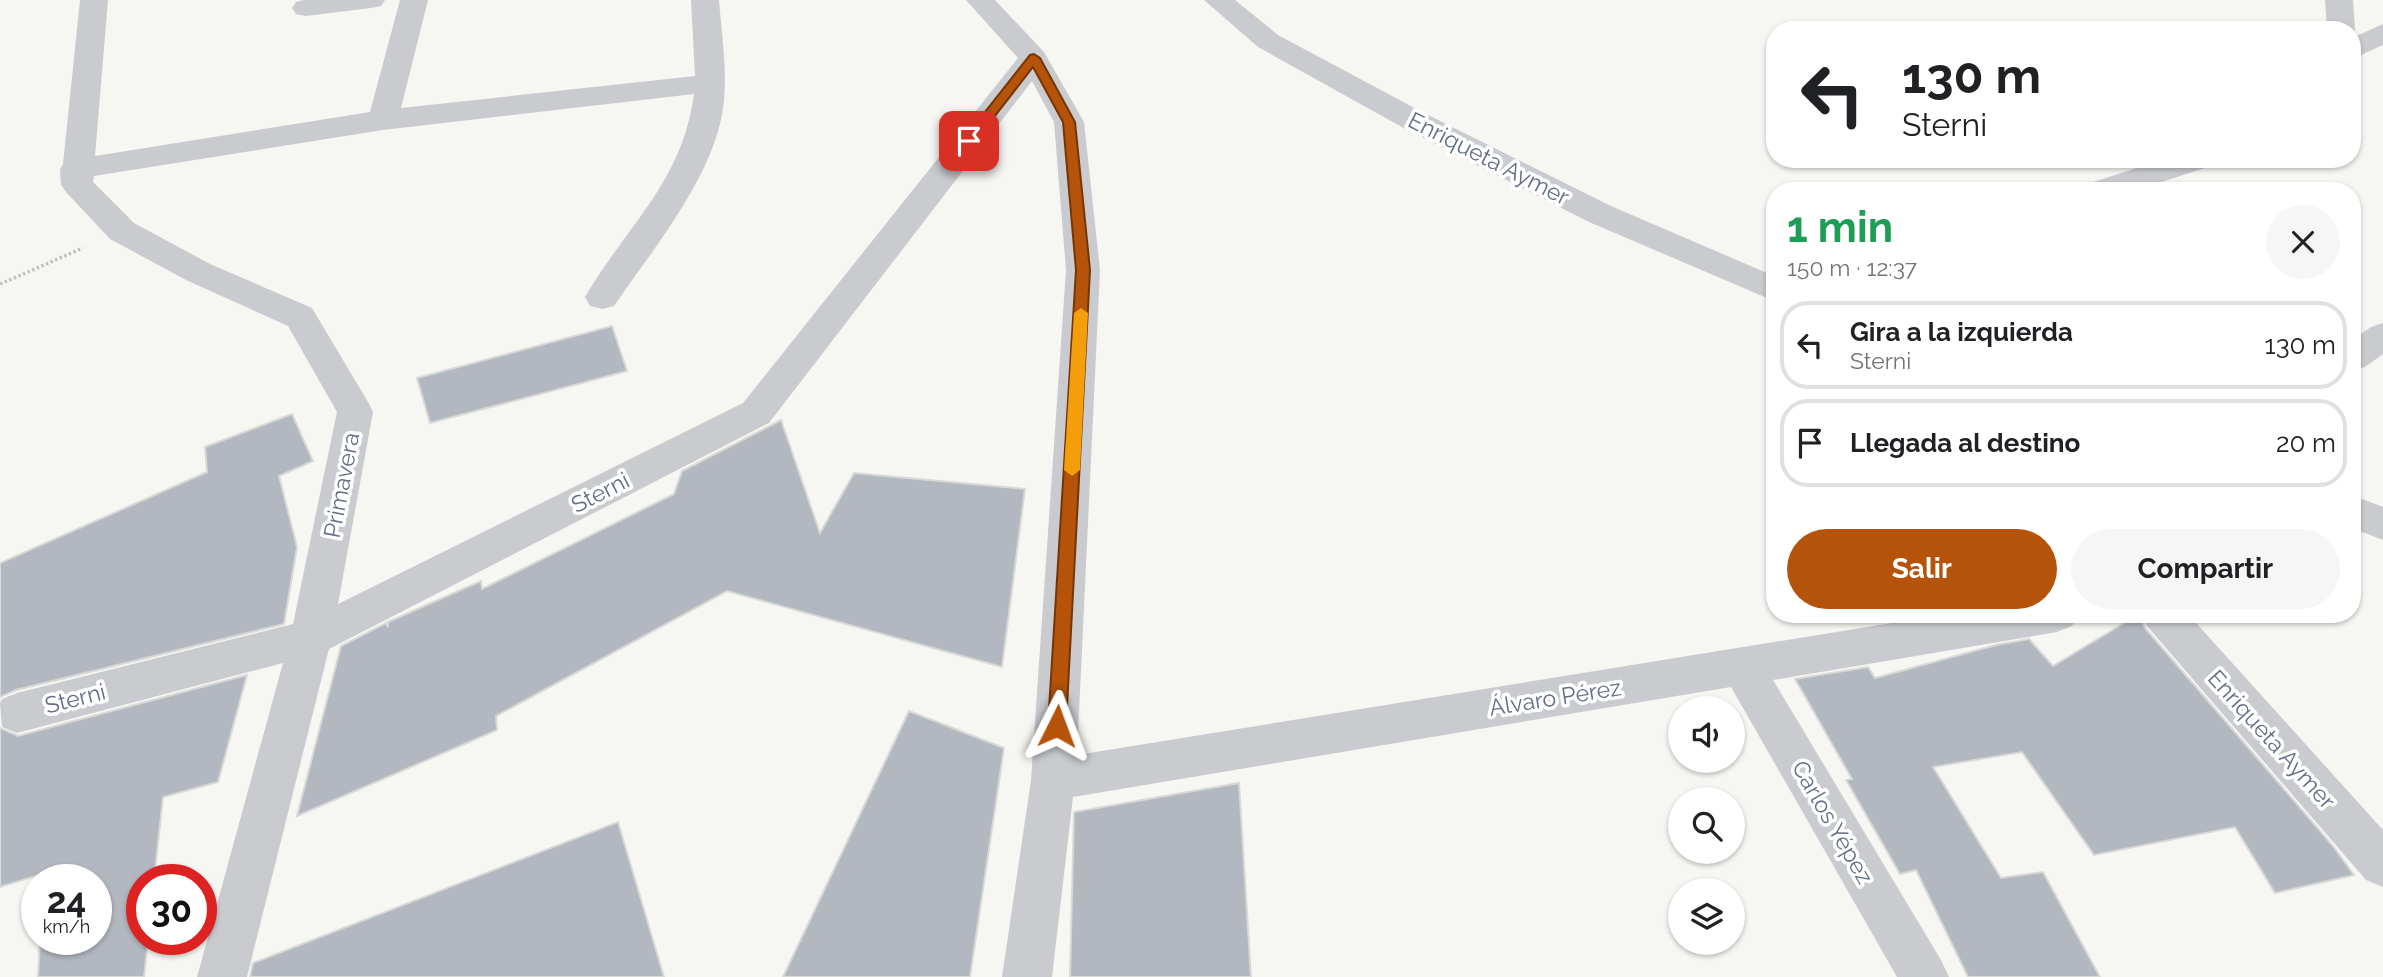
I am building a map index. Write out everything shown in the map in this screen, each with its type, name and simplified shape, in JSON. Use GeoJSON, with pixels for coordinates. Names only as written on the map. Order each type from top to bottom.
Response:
{"type":"FeatureCollection","features":[{"type":"Feature","properties":{"kind":"street"},"geometry":{"type":"LineString","coordinates":[[94,0],[76,169],[383,120],[710,83]]}},
{"type":"Feature","properties":{"kind":"street"},"geometry":{"type":"LineString","coordinates":[[306,8],[372,0]]}},
{"type":"Feature","properties":{"kind":"street"},"geometry":{"type":"LineString","coordinates":[[383,120],[414,0]]}},
{"type":"Feature","properties":{"kind":"street"},"geometry":{"type":"LineString","coordinates":[[602,297],[676,192],[705,124],[710,83],[705,0]]}},
{"type":"Feature","properties":{"kind":"street"},"geometry":{"type":"LineString","coordinates":[[980,0],[1034,58],[1069,122],[1083,270],[1054,780],[1027,977]]}},
{"type":"Feature","properties":{"kind":"street","name":"Enriqueta Aymer"},"geometry":{"type":"LineString","coordinates":[[1219,0],[1268,41],[1410,119],[1600,214],[1766,286]]}},
{"type":"Feature","properties":{"kind":"street"},"geometry":{"type":"LineString","coordinates":[[2339,0],[2340,21]]}},
{"type":"Feature","properties":{"kind":"street"},"geometry":{"type":"LineString","coordinates":[[2361,45],[2383,33]]}},
{"type":"Feature","properties":{"kind":"street","name":"Sterni"},"geometry":{"type":"LineString","coordinates":[[18,712],[311,638],[756,413],[1034,58]]}},
{"type":"Feature","properties":{"kind":"street"},"geometry":{"type":"LineString","coordinates":[[2127,182],[2171,168]]}},
{"type":"Feature","properties":{"kind":"street","name":"Primavera"},"geometry":{"type":"LineString","coordinates":[[76,169],[77,185],[122,231],[198,272],[300,317],[355,412],[311,638],[222,977]]}},
{"type":"Feature","properties":{"kind":"street"},"geometry":{"type":"LineString","coordinates":[[2361,352],[2383,336]]}},
{"type":"Feature","properties":{"kind":"street"},"geometry":{"type":"LineString","coordinates":[[2361,515],[2383,524]]}},
{"type":"Feature","properties":{"kind":"street","name":"Álvaro Pérez"},"geometry":{"type":"LineString","coordinates":[[1054,780],[2002,623]]}},
{"type":"Feature","properties":{"kind":"street","name":"Enriqueta Aymer"},"geometry":{"type":"LineString","coordinates":[[2170,623],[2383,863]]}},
{"type":"Feature","properties":{"kind":"street","name":"Carlos Yépez"},"geometry":{"type":"LineString","coordinates":[[1742,666],[1924,977]]}},
{"type":"Feature","properties":{"kind":"path"},"geometry":{"type":"LineString","coordinates":[[0,284],[122,231]]}},
{"type":"Feature","properties":{"kind":"building"},"geometry":{"type":"Polygon","coordinates":[[[612,326],[627,371],[430,423],[417,378],[612,326]]]}},
{"type":"Feature","properties":{"kind":"building"},"geometry":{"type":"Polygon","coordinates":[[[292,414],[313,461],[279,476],[297,547],[284,624],[16,690],[0,697],[0,563],[207,472],[205,447],[292,414]]]}},
{"type":"Feature","properties":{"kind":"building"},"geometry":{"type":"Polygon","coordinates":[[[781,420],[820,533],[854,473],[1025,489],[1002,667],[727,591],[496,716],[497,730],[297,816],[341,646],[386,623],[388,627],[388,622],[481,581],[482,589],[674,494],[682,471],[781,420]]]}},
{"type":"Feature","properties":{"kind":"building"},"geometry":{"type":"Polygon","coordinates":[[[2124,623],[2143,623],[2333,846],[2354,875],[2275,893],[2235,827],[2094,855],[2022,752],[1933,767],[2001,878],[2043,872],[2100,977],[1968,977],[1916,870],[1900,874],[1846,780],[1852,779],[1795,679],[1868,667],[1875,678],[1996,645],[2029,639],[2053,666],[2124,623]]]}},
{"type":"Feature","properties":{"kind":"building"},"geometry":{"type":"Polygon","coordinates":[[[247,675],[218,782],[163,797],[156,864],[126,864],[126,955],[146,955],[144,977],[38,977],[39,955],[112,955],[112,864],[21,864],[21,880],[0,887],[0,728],[18,736],[247,675]]]}},
{"type":"Feature","properties":{"kind":"building"},"geometry":{"type":"Polygon","coordinates":[[[909,711],[1004,748],[970,977],[783,977],[909,711]]]}},
{"type":"Feature","properties":{"kind":"building"},"geometry":{"type":"Polygon","coordinates":[[[1239,783],[1251,977],[1070,977],[1074,812],[1239,783]]]}},
{"type":"Feature","properties":{"kind":"building"},"geometry":{"type":"Polygon","coordinates":[[[618,822],[664,977],[250,977],[253,963],[618,822]]]}},
{"type":"Feature","properties":{"kind":"slow traffic"},"geometry":{"type":"LineString","coordinates":[[1072,470],[1081,313]]}},
{"type":"Feature","properties":{"kind":"route"},"geometry":{"type":"LineString","coordinates":[[969,141],[1034,58],[1069,122],[1083,270],[1057,726]]}}]}
